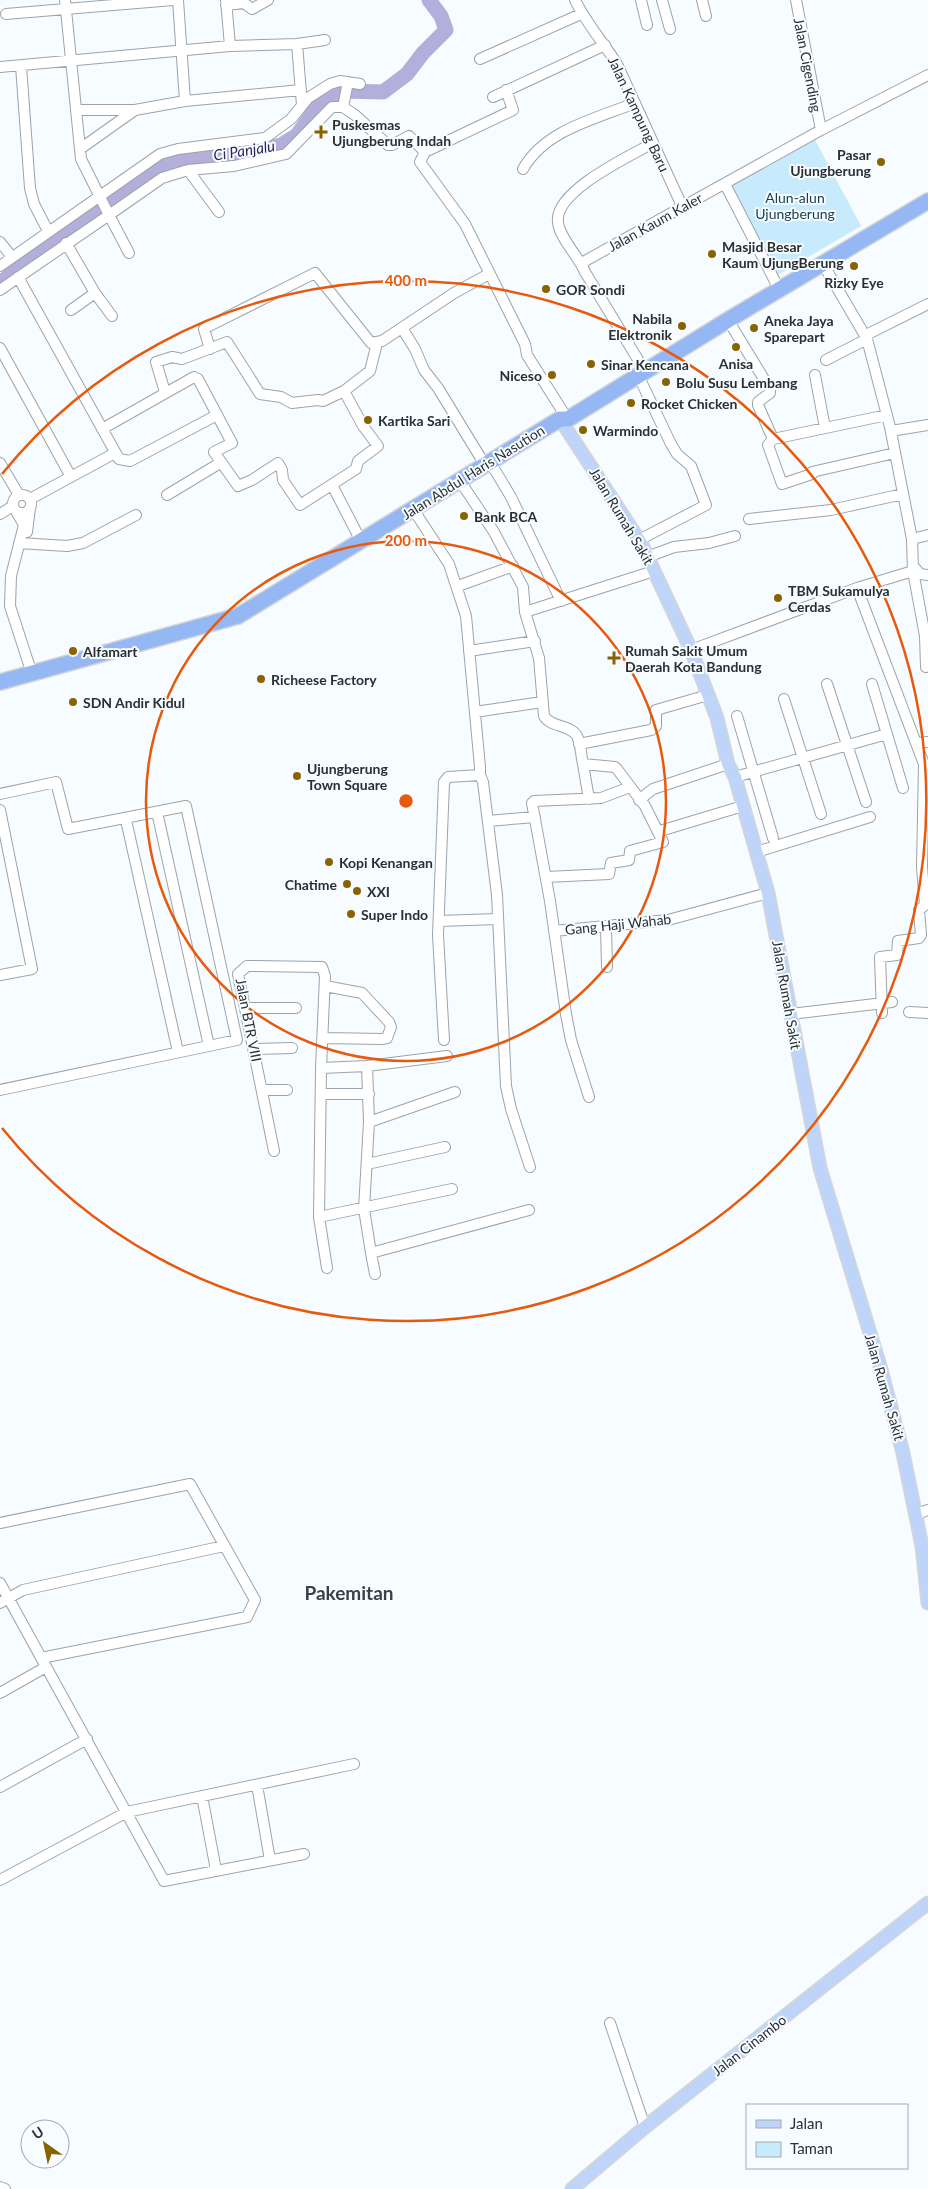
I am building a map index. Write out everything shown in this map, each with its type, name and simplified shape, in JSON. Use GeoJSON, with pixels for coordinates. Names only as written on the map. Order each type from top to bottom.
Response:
{"type":"FeatureCollection","features":[{"type":"Feature","properties":{"kind":"highway","name":"Jalan Abdul Haris Nasution"},"geometry":{"type":"LineString","coordinates":[[0,682],[238,616],[460,481],[562,415],[568,419],[639,369],[928,192]]}},
{"type":"Feature","properties":{"kind":"highway","name":"Jalan Abdul Haris Nasution"},"geometry":{"type":"LineString","coordinates":[[639,369],[728,320],[777,285],[823,264],[928,201]]}},
{"type":"Feature","properties":{"kind":"main road","name":"Jalan Rumah Sakit"},"geometry":{"type":"LineString","coordinates":[[562,415],[647,557],[691,650],[717,718],[728,764],[735,777],[768,893],[792,1014],[798,1060],[820,1168],[922,1512],[928,1603]]}},
{"type":"Feature","properties":{"kind":"main road","name":"Jalan Cinambo"},"geometry":{"type":"LineString","coordinates":[[572,2189],[645,2127],[928,1904]]}},
{"type":"Feature","properties":{"kind":"street"},"geometry":{"type":"LineString","coordinates":[[6,14],[66,5],[173,0]]}},
{"type":"Feature","properties":{"kind":"street"},"geometry":{"type":"LineString","coordinates":[[178,0],[185,101]]}},
{"type":"Feature","properties":{"kind":"street"},"geometry":{"type":"LineString","coordinates":[[230,46],[226,2],[244,4],[252,9],[268,0]]}},
{"type":"Feature","properties":{"kind":"street","name":"Jalan Kampung Baru"},"geometry":{"type":"LineString","coordinates":[[575,0],[580,14],[605,45],[635,103],[682,206]]}},
{"type":"Feature","properties":{"kind":"street"},"geometry":{"type":"LineString","coordinates":[[641,0],[648,26]]}},
{"type":"Feature","properties":{"kind":"street"},"geometry":{"type":"LineString","coordinates":[[662,0],[670,29]]}},
{"type":"Feature","properties":{"kind":"street"},"geometry":{"type":"LineString","coordinates":[[702,0],[706,16]]}},
{"type":"Feature","properties":{"kind":"street","name":"Jalan Cigending"},"geometry":{"type":"LineString","coordinates":[[796,0],[821,130]]}},
{"type":"Feature","properties":{"kind":"street"},"geometry":{"type":"LineString","coordinates":[[66,5],[80,149],[87,172],[128,254]]}},
{"type":"Feature","properties":{"kind":"street"},"geometry":{"type":"LineString","coordinates":[[480,59],[580,14]]}},
{"type":"Feature","properties":{"kind":"street"},"geometry":{"type":"LineString","coordinates":[[0,67],[72,62],[230,46],[297,44],[325,40]]}},
{"type":"Feature","properties":{"kind":"street"},"geometry":{"type":"LineString","coordinates":[[297,44],[302,105]]}},
{"type":"Feature","properties":{"kind":"street"},"geometry":{"type":"LineString","coordinates":[[493,97],[605,45]]}},
{"type":"Feature","properties":{"kind":"street"},"geometry":{"type":"LineString","coordinates":[[21,66],[30,188],[34,204],[48,231]]}},
{"type":"Feature","properties":{"kind":"street","name":"Jalan Kaum Kaler"},"geometry":{"type":"LineString","coordinates":[[584,263],[682,206],[821,130],[928,75]]}},
{"type":"Feature","properties":{"kind":"street"},"geometry":{"type":"LineString","coordinates":[[0,266],[160,154],[178,149],[265,138],[277,131],[308,98],[330,84],[340,81],[347,86],[360,84]]}},
{"type":"Feature","properties":{"kind":"street"},"geometry":{"type":"LineString","coordinates":[[344,104],[347,86]]}},
{"type":"Feature","properties":{"kind":"street"},"geometry":{"type":"LineString","coordinates":[[76,110],[135,110],[185,101],[301,90]]}},
{"type":"Feature","properties":{"kind":"street"},"geometry":{"type":"LineString","coordinates":[[506,90],[513,110],[426,150],[420,162],[465,224],[525,344],[527,355],[562,415]]}},
{"type":"Feature","properties":{"kind":"street"},"geometry":{"type":"LineString","coordinates":[[524,169],[531,156],[550,139],[635,103]]}},
{"type":"Feature","properties":{"kind":"street"},"geometry":{"type":"LineString","coordinates":[[344,104],[388,145],[392,145],[409,136],[426,150]]}},
{"type":"Feature","properties":{"kind":"street"},"geometry":{"type":"LineString","coordinates":[[0,290],[108,212],[162,178],[188,170],[234,166],[286,154],[332,107],[344,104]]}},
{"type":"Feature","properties":{"kind":"street"},"geometry":{"type":"LineString","coordinates":[[80,149],[135,110]]}},
{"type":"Feature","properties":{"kind":"street"},"geometry":{"type":"LineString","coordinates":[[638,540],[706,505],[691,466],[677,454],[671,444],[639,369],[584,263],[558,224],[559,213],[566,199],[596,175],[653,143]]}},
{"type":"Feature","properties":{"kind":"street"},"geometry":{"type":"LineString","coordinates":[[188,170],[219,212]]}},
{"type":"Feature","properties":{"kind":"street"},"geometry":{"type":"LineString","coordinates":[[725,184],[777,285]]}},
{"type":"Feature","properties":{"kind":"street"},"geometry":{"type":"LineString","coordinates":[[0,242],[12,257]]}},
{"type":"Feature","properties":{"kind":"street"},"geometry":{"type":"LineString","coordinates":[[66,243],[95,293],[112,316]]}},
{"type":"Feature","properties":{"kind":"street"},"geometry":{"type":"LineString","coordinates":[[823,264],[867,337],[887,415],[912,539],[913,569],[923,627],[926,667]]}},
{"type":"Feature","properties":{"kind":"street"},"geometry":{"type":"LineString","coordinates":[[210,349],[204,330],[209,326],[315,273],[360,332],[371,343],[377,343],[454,293],[489,274]]}},
{"type":"Feature","properties":{"kind":"street"},"geometry":{"type":"LineString","coordinates":[[18,277],[120,459],[130,461],[217,415]]}},
{"type":"Feature","properties":{"kind":"street"},"geometry":{"type":"LineString","coordinates":[[71,310],[95,293]]}},
{"type":"Feature","properties":{"kind":"street"},"geometry":{"type":"LineString","coordinates":[[826,360],[928,304]]}},
{"type":"Feature","properties":{"kind":"street"},"geometry":{"type":"LineString","coordinates":[[728,320],[770,389],[770,393],[758,402],[758,406],[773,439]]}},
{"type":"Feature","properties":{"kind":"street"},"geometry":{"type":"LineString","coordinates":[[402,328],[420,358],[424,370],[511,497],[561,601]]}},
{"type":"Feature","properties":{"kind":"street"},"geometry":{"type":"LineString","coordinates":[[165,392],[156,362],[172,357],[182,360],[229,343],[260,394],[281,397],[292,403],[323,401],[344,391],[370,371],[377,343]]}},
{"type":"Feature","properties":{"kind":"street"},"geometry":{"type":"LineString","coordinates":[[0,348],[70,475]]}},
{"type":"Feature","properties":{"kind":"street"},"geometry":{"type":"LineString","coordinates":[[815,375],[825,428]]}},
{"type":"Feature","properties":{"kind":"street"},"geometry":{"type":"LineString","coordinates":[[102,429],[194,377],[198,379],[232,443],[214,452],[238,486],[252,480],[278,463],[284,480],[300,506],[356,469],[358,461],[378,446],[344,391]]}},
{"type":"Feature","properties":{"kind":"street"},"geometry":{"type":"LineString","coordinates":[[887,415],[773,439],[768,445],[782,484],[812,474],[812,472],[895,453]]}},
{"type":"Feature","properties":{"kind":"street"},"geometry":{"type":"LineString","coordinates":[[891,431],[928,425]]}},
{"type":"Feature","properties":{"kind":"street"},"geometry":{"type":"LineString","coordinates":[[0,514],[15,509],[27,511],[30,504],[70,475],[115,453]]}},
{"type":"Feature","properties":{"kind":"street"},"geometry":{"type":"LineString","coordinates":[[0,463],[19,495]]}},
{"type":"Feature","properties":{"kind":"street"},"geometry":{"type":"LineString","coordinates":[[167,495],[220,463]]}},
{"type":"Feature","properties":{"kind":"street"},"geometry":{"type":"LineString","coordinates":[[460,481],[494,532],[523,587],[525,612],[539,658],[542,702],[546,720],[573,732],[579,744],[589,798]]}},
{"type":"Feature","properties":{"kind":"street"},"geometry":{"type":"LineString","coordinates":[[332,485],[361,541]]}},
{"type":"Feature","properties":{"kind":"street"},"geometry":{"type":"LineString","coordinates":[[749,520],[831,510],[903,494]]}},
{"type":"Feature","properties":{"kind":"street"},"geometry":{"type":"LineString","coordinates":[[22,544],[30,522],[30,504],[24,495],[19,495],[14,499],[15,509],[24,525],[22,544],[13,584],[15,605],[28,646],[26,654],[32,674]]}},
{"type":"Feature","properties":{"kind":"street"},"geometry":{"type":"LineString","coordinates":[[413,509],[449,564],[458,586],[466,616],[480,775],[483,782],[488,821],[498,919],[506,1086],[511,1109],[530,1167]]}},
{"type":"Feature","properties":{"kind":"street"},"geometry":{"type":"LineString","coordinates":[[22,544],[67,546],[83,543],[136,515]]}},
{"type":"Feature","properties":{"kind":"street"},"geometry":{"type":"LineString","coordinates":[[912,539],[928,535]]}},
{"type":"Feature","properties":{"kind":"street"},"geometry":{"type":"LineString","coordinates":[[647,557],[674,547],[709,543],[735,536]]}},
{"type":"Feature","properties":{"kind":"street"},"geometry":{"type":"LineString","coordinates":[[458,586],[513,566]]}},
{"type":"Feature","properties":{"kind":"street"},"geometry":{"type":"LineString","coordinates":[[913,569],[920,574],[928,575]]}},
{"type":"Feature","properties":{"kind":"street"},"geometry":{"type":"LineString","coordinates":[[691,650],[913,569]]}},
{"type":"Feature","properties":{"kind":"street"},"geometry":{"type":"LineString","coordinates":[[525,612],[654,571]]}},
{"type":"Feature","properties":{"kind":"street"},"geometry":{"type":"LineString","coordinates":[[857,588],[917,743],[925,771],[922,867],[925,905],[918,910],[920,937],[898,941],[898,955],[880,957],[881,1008]]}},
{"type":"Feature","properties":{"kind":"street"},"geometry":{"type":"LineString","coordinates":[[469,651],[535,640]]}},
{"type":"Feature","properties":{"kind":"street"},"geometry":{"type":"LineString","coordinates":[[827,684],[866,802]]}},
{"type":"Feature","properties":{"kind":"street"},"geometry":{"type":"LineString","coordinates":[[872,684],[903,788]]}},
{"type":"Feature","properties":{"kind":"street"},"geometry":{"type":"LineString","coordinates":[[579,744],[651,730],[656,726],[656,710],[708,695]]}},
{"type":"Feature","properties":{"kind":"street"},"geometry":{"type":"LineString","coordinates":[[784,699],[821,814]]}},
{"type":"Feature","properties":{"kind":"street"},"geometry":{"type":"LineString","coordinates":[[475,712],[542,702]]}},
{"type":"Feature","properties":{"kind":"street"},"geometry":{"type":"LineString","coordinates":[[737,716],[773,838]]}},
{"type":"Feature","properties":{"kind":"street"},"geometry":{"type":"LineString","coordinates":[[735,777],[887,734]]}},
{"type":"Feature","properties":{"kind":"street"},"geometry":{"type":"LineString","coordinates":[[917,743],[928,742]]}},
{"type":"Feature","properties":{"kind":"street"},"geometry":{"type":"LineString","coordinates":[[546,877],[609,874],[611,863],[630,860],[630,851],[663,843],[660,832],[630,787],[614,767],[583,764]]}},
{"type":"Feature","properties":{"kind":"street"},"geometry":{"type":"LineString","coordinates":[[639,800],[654,789],[728,764]]}},
{"type":"Feature","properties":{"kind":"street"},"geometry":{"type":"LineString","coordinates":[[444,1040],[438,921],[444,782],[448,777],[480,775]]}},
{"type":"Feature","properties":{"kind":"street"},"geometry":{"type":"LineString","coordinates":[[0,794],[56,782],[68,829],[126,820],[186,806],[237,1040],[0,1090]]}},
{"type":"Feature","properties":{"kind":"street"},"geometry":{"type":"LineString","coordinates":[[589,1097],[571,1040],[534,801],[589,798],[615,794],[630,787]]}},
{"type":"Feature","properties":{"kind":"street"},"geometry":{"type":"LineString","coordinates":[[660,832],[743,806]]}},
{"type":"Feature","properties":{"kind":"street"},"geometry":{"type":"LineString","coordinates":[[0,810],[32,969],[0,975]]}},
{"type":"Feature","properties":{"kind":"street"},"geometry":{"type":"LineString","coordinates":[[157,812],[209,1046]]}},
{"type":"Feature","properties":{"kind":"street"},"geometry":{"type":"LineString","coordinates":[[756,852],[870,816]]}},
{"type":"Feature","properties":{"kind":"street"},"geometry":{"type":"LineString","coordinates":[[488,821],[535,817]]}},
{"type":"Feature","properties":{"kind":"street"},"geometry":{"type":"LineString","coordinates":[[126,820],[178,1052]]}},
{"type":"Feature","properties":{"kind":"street","name":"Gang Haji Wahab"},"geometry":{"type":"LineString","coordinates":[[554,931],[668,920],[768,893]]}},
{"type":"Feature","properties":{"kind":"street"},"geometry":{"type":"LineString","coordinates":[[438,921],[498,919]]}},
{"type":"Feature","properties":{"kind":"street"},"geometry":{"type":"LineString","coordinates":[[606,926],[608,968]]}},
{"type":"Feature","properties":{"kind":"street","name":"Jalan BTR VIII"},"geometry":{"type":"LineString","coordinates":[[274,1151],[255,1049],[244,1008],[238,974],[246,966],[322,966],[325,986]]}},
{"type":"Feature","properties":{"kind":"street"},"geometry":{"type":"LineString","coordinates":[[324,1038],[382,1039],[387,1038],[391,1027],[389,1022],[362,993],[325,986],[324,1038],[321,1068],[319,1217],[327,1268]]}},
{"type":"Feature","properties":{"kind":"street"},"geometry":{"type":"LineString","coordinates":[[792,1014],[881,1008],[892,1002]]}},
{"type":"Feature","properties":{"kind":"street"},"geometry":{"type":"LineString","coordinates":[[244,1008],[296,1008]]}},
{"type":"Feature","properties":{"kind":"street"},"geometry":{"type":"LineString","coordinates":[[909,1012],[928,1013]]}},
{"type":"Feature","properties":{"kind":"street"},"geometry":{"type":"LineString","coordinates":[[255,1049],[292,1048]]}},
{"type":"Feature","properties":{"kind":"street"},"geometry":{"type":"LineString","coordinates":[[321,1068],[367,1066],[447,1056]]}},
{"type":"Feature","properties":{"kind":"street"},"geometry":{"type":"LineString","coordinates":[[367,1066],[369,1122],[364,1209],[376,1274]]}},
{"type":"Feature","properties":{"kind":"street"},"geometry":{"type":"LineString","coordinates":[[263,1090],[287,1090]]}},
{"type":"Feature","properties":{"kind":"street"},"geometry":{"type":"LineString","coordinates":[[369,1122],[455,1092]]}},
{"type":"Feature","properties":{"kind":"street"},"geometry":{"type":"LineString","coordinates":[[321,1094],[369,1094]]}},
{"type":"Feature","properties":{"kind":"street"},"geometry":{"type":"LineString","coordinates":[[367,1164],[445,1147]]}},
{"type":"Feature","properties":{"kind":"street"},"geometry":{"type":"LineString","coordinates":[[319,1217],[452,1189]]}},
{"type":"Feature","properties":{"kind":"street"},"geometry":{"type":"LineString","coordinates":[[372,1253],[529,1210]]}},
{"type":"Feature","properties":{"kind":"street"},"geometry":{"type":"LineString","coordinates":[[0,1523],[190,1484],[255,1600],[247,1617],[44,1663],[0,1693]]}},
{"type":"Feature","properties":{"kind":"street"},"geometry":{"type":"LineString","coordinates":[[4,1601],[23,1590],[224,1546]]}},
{"type":"Feature","properties":{"kind":"street"},"geometry":{"type":"LineString","coordinates":[[0,1583],[4,1601],[44,1663],[164,1880],[304,1854]]}},
{"type":"Feature","properties":{"kind":"street"},"geometry":{"type":"LineString","coordinates":[[0,1787],[87,1739]]}},
{"type":"Feature","properties":{"kind":"street"},"geometry":{"type":"LineString","coordinates":[[0,1880],[127,1812],[354,1764]]}},
{"type":"Feature","properties":{"kind":"street"},"geometry":{"type":"LineString","coordinates":[[257,1785],[270,1860]]}},
{"type":"Feature","properties":{"kind":"street"},"geometry":{"type":"LineString","coordinates":[[202,1796],[216,1870]]}},
{"type":"Feature","properties":{"kind":"street"},"geometry":{"type":"LineString","coordinates":[[610,2023],[645,2127]]}},
{"type":"Feature","properties":{"kind":"street"},"geometry":{"type":"LineString","coordinates":[[0,2187],[5,2189]]}},
{"type":"Feature","properties":{"kind":"green space","name":"Alun-alun Ujungberung"},"geometry":{"type":"Polygon","coordinates":[[[814,138],[861,226],[778,275],[732,193],[732,184],[814,138]]]}},
{"type":"Feature","properties":{"kind":"waterway","name":"Ci Panjalu"},"geometry":{"type":"LineString","coordinates":[[0,283],[48,245],[168,162],[254,151],[281,145],[297,135],[319,104],[341,91],[383,92],[407,74],[423,53],[446,30],[441,16],[429,0]]}},
{"type":"Feature","properties":{"kind":"place","name":"Puskesmas Ujungberung Indah"},"geometry":{"type":"Point","coordinates":[321,132]}},
{"type":"Feature","properties":{"kind":"place","name":"Pasar Ujungberung"},"geometry":{"type":"Point","coordinates":[881,162]}},
{"type":"Feature","properties":{"kind":"place","name":"Masjid Besar Kaum UjungBerung"},"geometry":{"type":"Point","coordinates":[712,254]}},
{"type":"Feature","properties":{"kind":"place","name":"Rizky Eye"},"geometry":{"type":"Point","coordinates":[854,266]}},
{"type":"Feature","properties":{"kind":"place","name":"GOR Sondi"},"geometry":{"type":"Point","coordinates":[546,289]}},
{"type":"Feature","properties":{"kind":"place","name":"Nabila Elektronik"},"geometry":{"type":"Point","coordinates":[682,326]}},
{"type":"Feature","properties":{"kind":"place","name":"Aneka Jaya Sparepart"},"geometry":{"type":"Point","coordinates":[754,328]}},
{"type":"Feature","properties":{"kind":"place","name":"Anisa"},"geometry":{"type":"Point","coordinates":[736,347]}},
{"type":"Feature","properties":{"kind":"place","name":"Sinar Kencana"},"geometry":{"type":"Point","coordinates":[591,364]}},
{"type":"Feature","properties":{"kind":"place","name":"Niceso"},"geometry":{"type":"Point","coordinates":[552,375]}},
{"type":"Feature","properties":{"kind":"place","name":"Bolu Susu Lembang"},"geometry":{"type":"Point","coordinates":[666,382]}},
{"type":"Feature","properties":{"kind":"place","name":"Rocket Chicken"},"geometry":{"type":"Point","coordinates":[631,403]}},
{"type":"Feature","properties":{"kind":"place","name":"Kartika Sari"},"geometry":{"type":"Point","coordinates":[368,420]}},
{"type":"Feature","properties":{"kind":"place","name":"Warmindo"},"geometry":{"type":"Point","coordinates":[583,430]}},
{"type":"Feature","properties":{"kind":"place","name":"Bank BCA"},"geometry":{"type":"Point","coordinates":[464,516]}},
{"type":"Feature","properties":{"kind":"place","name":"TBM Sukamulya Cerdas"},"geometry":{"type":"Point","coordinates":[778,598]}},
{"type":"Feature","properties":{"kind":"place","name":"Alfamart"},"geometry":{"type":"Point","coordinates":[73,651]}},
{"type":"Feature","properties":{"kind":"place","name":"Rumah Sakit Umum Daerah Kota Bandung"},"geometry":{"type":"Point","coordinates":[614,658]}},
{"type":"Feature","properties":{"kind":"place","name":"Richeese Factory"},"geometry":{"type":"Point","coordinates":[261,679]}},
{"type":"Feature","properties":{"kind":"place","name":"SDN Andir Kidul"},"geometry":{"type":"Point","coordinates":[73,702]}},
{"type":"Feature","properties":{"kind":"place","name":"Ujungberung Town Square"},"geometry":{"type":"Point","coordinates":[297,776]}},
{"type":"Feature","properties":{"kind":"place","name":"Kopi Kenangan"},"geometry":{"type":"Point","coordinates":[329,862]}},
{"type":"Feature","properties":{"kind":"place","name":"Chatime"},"geometry":{"type":"Point","coordinates":[347,884]}},
{"type":"Feature","properties":{"kind":"place","name":"XXI"},"geometry":{"type":"Point","coordinates":[357,891]}},
{"type":"Feature","properties":{"kind":"place","name":"Super Indo"},"geometry":{"type":"Point","coordinates":[351,914]}},
{"type":"Feature","properties":{"kind":"district","name":"Pakemitan"},"geometry":{"type":"Point","coordinates":[349,1592]}}]}
